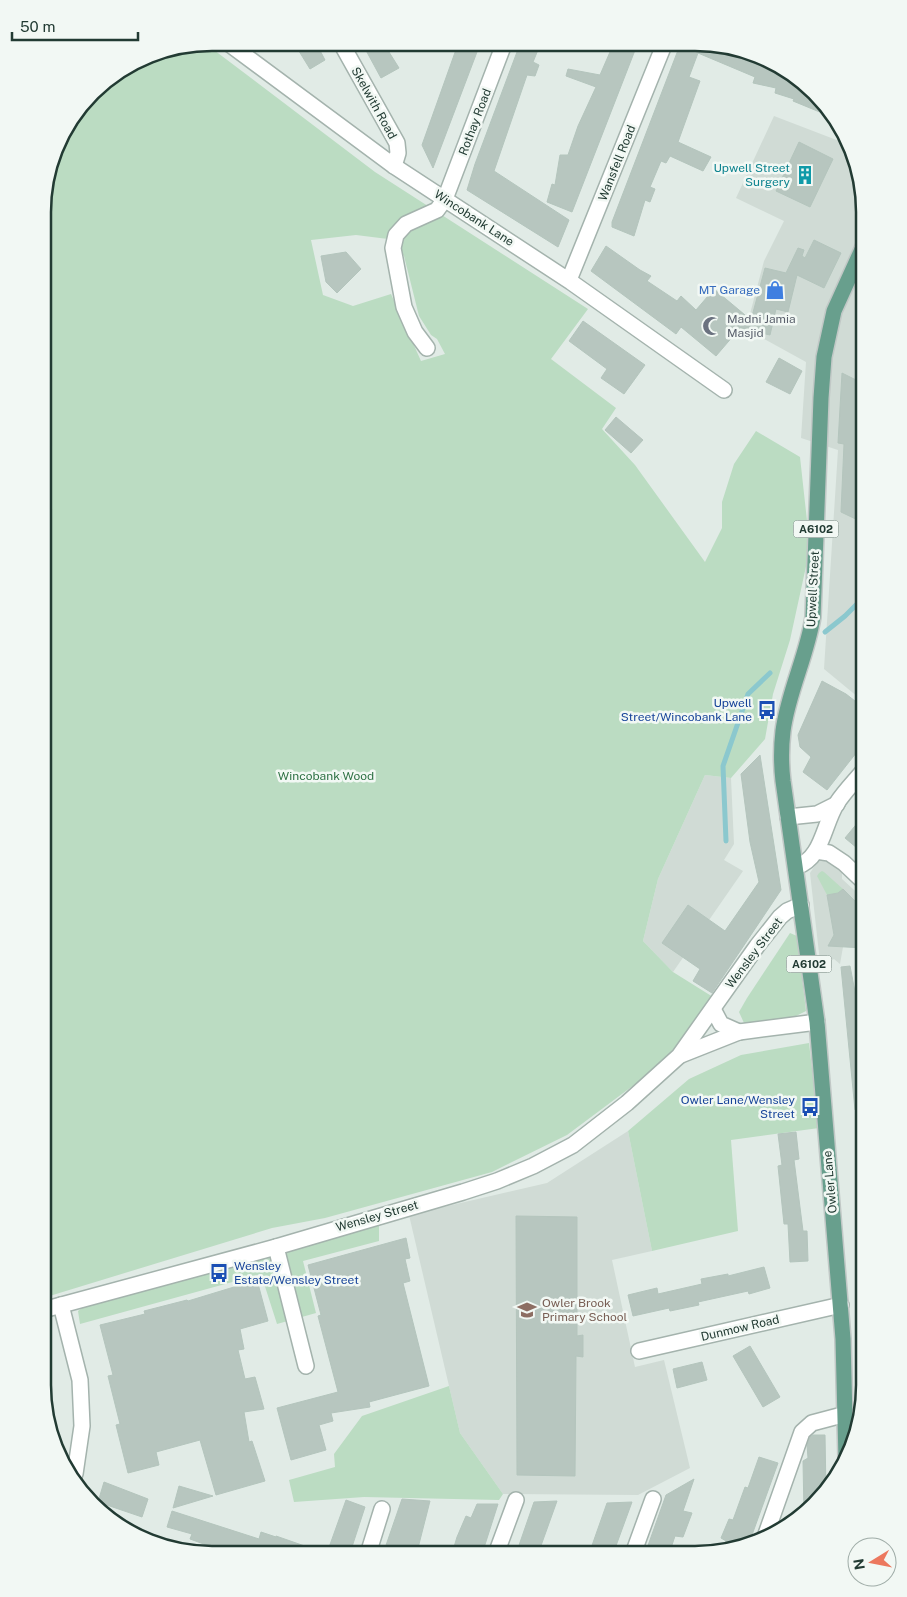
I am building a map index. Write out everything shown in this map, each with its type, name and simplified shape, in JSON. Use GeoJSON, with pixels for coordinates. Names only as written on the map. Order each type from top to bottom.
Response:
{"type":"FeatureCollection","features":[{"type":"Feature","properties":{"kind":"main road","name":"Upwell Street"},"geometry":{"type":"LineString","coordinates":[[802,905],[783,781],[781,748],[783,728],[810,636],[813,617],[824,357],[834,311],[856,263]]}},
{"type":"Feature","properties":{"kind":"main road","name":"Owler Lane"},"geometry":{"type":"LineString","coordinates":[[802,905],[817,1022],[841,1305],[846,1439]]}},
{"type":"Feature","properties":{"kind":"street","name":"Wincobank Lane"},"geometry":{"type":"LineString","coordinates":[[239,51],[394,166],[569,280],[724,390]]}},
{"type":"Feature","properties":{"kind":"street","name":"Skelwith Road"},"geometry":{"type":"LineString","coordinates":[[345,51],[397,143],[398,154],[394,166]]}},
{"type":"Feature","properties":{"kind":"street","name":"Rothay Road"},"geometry":{"type":"LineString","coordinates":[[445,199],[501,51]]}},
{"type":"Feature","properties":{"kind":"street","name":"Wansfell Road"},"geometry":{"type":"LineString","coordinates":[[569,280],[662,51]]}},
{"type":"Feature","properties":{"kind":"street"},"geometry":{"type":"LineString","coordinates":[[427,348],[415,332],[404,307],[393,248],[396,235],[406,224],[437,210],[445,199]]}},
{"type":"Feature","properties":{"kind":"street"},"geometry":{"type":"LineString","coordinates":[[788,817],[817,814],[827,810],[836,804],[856,780]]}},
{"type":"Feature","properties":{"kind":"street"},"geometry":{"type":"LineString","coordinates":[[796,867],[810,860],[816,852],[836,804]]}},
{"type":"Feature","properties":{"kind":"street"},"geometry":{"type":"LineString","coordinates":[[816,852],[829,853],[855,874]]}},
{"type":"Feature","properties":{"kind":"street","name":"Wensley Street"},"geometry":{"type":"LineString","coordinates":[[51,1308],[276,1247],[470,1190],[533,1166],[573,1145],[627,1103],[679,1056],[757,946],[780,917],[787,911],[802,905]]}},
{"type":"Feature","properties":{"kind":"street"},"geometry":{"type":"LineString","coordinates":[[713,1009],[721,1024],[738,1032]]}},
{"type":"Feature","properties":{"kind":"street","name":"Wensley Street"},"geometry":{"type":"LineString","coordinates":[[679,1056],[738,1032],[817,1022]]}},
{"type":"Feature","properties":{"kind":"street"},"geometry":{"type":"LineString","coordinates":[[276,1247],[306,1366]]}},
{"type":"Feature","properties":{"kind":"street"},"geometry":{"type":"LineString","coordinates":[[60,1305],[80,1380],[82,1426],[76,1471]]}},
{"type":"Feature","properties":{"kind":"street","name":"Dunmow Road"},"geometry":{"type":"LineString","coordinates":[[639,1351],[841,1305]]}},
{"type":"Feature","properties":{"kind":"street"},"geometry":{"type":"LineString","coordinates":[[768,1528],[802,1432],[812,1422],[846,1414]]}},
{"type":"Feature","properties":{"kind":"street"},"geometry":{"type":"LineString","coordinates":[[636,1546],[653,1499]]}},
{"type":"Feature","properties":{"kind":"street"},"geometry":{"type":"LineString","coordinates":[[499,1546],[516,1500]]}},
{"type":"Feature","properties":{"kind":"street"},"geometry":{"type":"LineString","coordinates":[[370,1546],[382,1509]]}},
{"type":"Feature","properties":{"kind":"shaded area"},"geometry":{"type":"Polygon","coordinates":[[[774,116],[839,141],[850,171],[856,212],[856,695],[824,669],[838,450],[801,438],[806,362],[746,329],[764,261],[784,221],[736,198],[774,116]]]}},
{"type":"Feature","properties":{"kind":"shaded area"},"geometry":{"type":"Polygon","coordinates":[[[705,775],[731,778],[734,844],[724,860],[743,871],[673,972],[643,941],[658,879],[705,775]]]}},
{"type":"Feature","properties":{"kind":"shaded area"},"geometry":{"type":"Polygon","coordinates":[[[823,859],[842,866],[842,879],[855,891],[855,910],[843,926],[843,947],[840,964],[834,959],[826,963],[820,962],[810,873],[818,861],[823,859]]]}},
{"type":"Feature","properties":{"kind":"shaded area","name":"Owler Brook Primary School"},"geometry":{"type":"Polygon","coordinates":[[[628,1131],[652,1251],[612,1260],[635,1367],[664,1360],[690,1468],[638,1495],[503,1494],[460,1433],[409,1215],[547,1183],[628,1131]]]}},
{"type":"Feature","properties":{"kind":"green space","name":"Wincobank Wood"},"geometry":{"type":"Polygon","coordinates":[[[212,51],[215,51],[375,172],[588,309],[551,359],[616,408],[602,429],[635,465],[705,562],[722,528],[722,502],[734,464],[756,431],[800,457],[810,548],[790,640],[773,694],[765,739],[731,778],[705,775],[658,879],[643,941],[673,972],[713,997],[690,1032],[650,1073],[567,1135],[492,1172],[325,1218],[272,1228],[51,1296],[51,212],[53,191],[63,151],[73,132],[91,106],[106,91],[123,78],[151,63],[191,53],[212,51]],[[356,235],[311,240],[323,295],[353,306],[391,294],[421,361],[445,354],[437,339],[431,335],[419,316],[404,256],[388,239],[356,235]]]}},
{"type":"Feature","properties":{"kind":"green space"},"geometry":{"type":"Polygon","coordinates":[[[822,871],[843,889],[839,893],[827,895],[817,876],[822,871]]]}},
{"type":"Feature","properties":{"kind":"green space"},"geometry":{"type":"Polygon","coordinates":[[[790,933],[797,936],[806,1011],[792,1018],[744,1023],[739,1012],[790,933]]]}},
{"type":"Feature","properties":{"kind":"green space"},"geometry":{"type":"Polygon","coordinates":[[[809,1043],[819,1128],[731,1140],[738,1231],[652,1251],[628,1131],[689,1079],[741,1055],[809,1043]]]}},
{"type":"Feature","properties":{"kind":"green space"},"geometry":{"type":"Polygon","coordinates":[[[379,1224],[379,1241],[303,1261],[316,1313],[277,1324],[261,1274],[80,1324],[78,1311],[86,1305],[379,1224]]]}},
{"type":"Feature","properties":{"kind":"green space"},"geometry":{"type":"Polygon","coordinates":[[[449,1386],[460,1433],[503,1494],[499,1500],[364,1497],[294,1502],[289,1480],[335,1467],[334,1454],[362,1416],[449,1386]]]}},
{"type":"Feature","properties":{"kind":"building"},"geometry":{"type":"Polygon","coordinates":[[[299,51],[320,51],[325,60],[310,69],[299,51]]]}},
{"type":"Feature","properties":{"kind":"building"},"geometry":{"type":"Polygon","coordinates":[[[366,51],[388,51],[399,68],[381,78],[366,51]]]}},
{"type":"Feature","properties":{"kind":"building"},"geometry":{"type":"Polygon","coordinates":[[[456,51],[477,51],[433,168],[422,145],[456,51]]]}},
{"type":"Feature","properties":{"kind":"building"},"geometry":{"type":"Polygon","coordinates":[[[517,51],[538,51],[533,62],[539,65],[535,76],[527,75],[494,171],[569,220],[558,247],[467,190],[517,51]]]}},
{"type":"Feature","properties":{"kind":"building"},"geometry":{"type":"Polygon","coordinates":[[[610,51],[635,51],[572,212],[547,202],[552,184],[555,185],[560,155],[568,155],[578,126],[596,87],[566,76],[568,69],[600,75],[610,51]]]}},
{"type":"Feature","properties":{"kind":"building"},"geometry":{"type":"Polygon","coordinates":[[[678,51],[726,54],[766,68],[784,78],[801,91],[821,113],[793,101],[794,99],[775,93],[776,88],[753,83],[755,77],[698,53],[689,77],[700,81],[678,142],[711,157],[703,171],[670,156],[666,163],[661,161],[650,187],[655,189],[650,202],[645,200],[634,236],[612,227],[612,222],[678,51]]]}},
{"type":"Feature","properties":{"kind":"building","name":"Upwell Street Surgery"},"geometry":{"type":"Polygon","coordinates":[[[799,142],[833,159],[810,207],[776,191],[799,142]]]}},
{"type":"Feature","properties":{"kind":"building"},"geometry":{"type":"Polygon","coordinates":[[[814,240],[841,253],[824,288],[797,275],[788,312],[776,309],[770,335],[740,328],[716,356],[681,327],[676,334],[591,271],[606,246],[651,276],[647,281],[677,301],[681,296],[696,310],[714,289],[751,320],[765,268],[786,273],[798,248],[804,250],[802,256],[805,258],[814,240]]]}},
{"type":"Feature","properties":{"kind":"building"},"geometry":{"type":"Polygon","coordinates":[[[346,252],[361,269],[337,293],[326,282],[321,256],[346,252]]]}},
{"type":"Feature","properties":{"kind":"building"},"geometry":{"type":"Polygon","coordinates":[[[583,321],[645,365],[624,394],[601,378],[607,369],[569,341],[583,321]]]}},
{"type":"Feature","properties":{"kind":"building"},"geometry":{"type":"Polygon","coordinates":[[[779,358],[802,371],[790,394],[766,382],[779,358]]]}},
{"type":"Feature","properties":{"kind":"building"},"geometry":{"type":"Polygon","coordinates":[[[842,373],[856,380],[856,519],[841,512],[844,444],[838,443],[842,373]]]}},
{"type":"Feature","properties":{"kind":"building"},"geometry":{"type":"Polygon","coordinates":[[[616,417],[643,440],[631,453],[605,430],[616,417]]]}},
{"type":"Feature","properties":{"kind":"building"},"geometry":{"type":"Polygon","coordinates":[[[822,681],[856,701],[856,754],[827,790],[803,772],[811,757],[800,747],[798,735],[822,681]]]}},
{"type":"Feature","properties":{"kind":"building"},"geometry":{"type":"Polygon","coordinates":[[[760,755],[781,890],[712,993],[693,981],[700,969],[662,943],[688,905],[725,931],[759,882],[750,842],[741,774],[760,755]]]}},
{"type":"Feature","properties":{"kind":"building"},"geometry":{"type":"Polygon","coordinates":[[[855,825],[855,847],[845,838],[855,825]]]}},
{"type":"Feature","properties":{"kind":"building"},"geometry":{"type":"Polygon","coordinates":[[[843,889],[855,901],[855,948],[828,946],[834,935],[827,895],[838,893],[843,889]]]}},
{"type":"Feature","properties":{"kind":"building"},"geometry":{"type":"Polygon","coordinates":[[[850,966],[855,994],[855,1110],[855,1110],[841,967],[850,966]]]}},
{"type":"Feature","properties":{"kind":"building"},"geometry":{"type":"Polygon","coordinates":[[[796,1132],[799,1159],[794,1160],[803,1231],[807,1231],[808,1261],[790,1262],[788,1224],[784,1224],[778,1166],[782,1165],[778,1134],[796,1132]]]}},
{"type":"Feature","properties":{"kind":"building"},"geometry":{"type":"Polygon","coordinates":[[[516,1216],[577,1217],[577,1336],[583,1335],[583,1357],[576,1356],[575,1476],[517,1475],[516,1216]]]}},
{"type":"Feature","properties":{"kind":"building"},"geometry":{"type":"Polygon","coordinates":[[[406,1238],[410,1258],[405,1259],[410,1281],[403,1283],[429,1386],[369,1402],[370,1407],[331,1413],[333,1421],[319,1425],[326,1450],[291,1460],[277,1408],[338,1392],[318,1316],[321,1315],[308,1265],[406,1238]]]}},
{"type":"Feature","properties":{"kind":"building"},"geometry":{"type":"Polygon","coordinates":[[[764,1267],[770,1288],[749,1294],[748,1291],[698,1302],[699,1305],[670,1311],[669,1308],[633,1316],[628,1295],[657,1288],[658,1294],[702,1284],[701,1279],[728,1274],[728,1276],[764,1267]]]}},
{"type":"Feature","properties":{"kind":"building"},"geometry":{"type":"Polygon","coordinates":[[[257,1280],[268,1321],[240,1329],[244,1349],[238,1350],[245,1379],[255,1377],[264,1409],[244,1412],[249,1442],[252,1441],[265,1481],[216,1495],[200,1440],[156,1452],[159,1465],[128,1473],[116,1425],[120,1424],[108,1376],[113,1375],[100,1325],[145,1314],[144,1311],[188,1301],[257,1280]]]}},
{"type":"Feature","properties":{"kind":"building"},"geometry":{"type":"Polygon","coordinates":[[[750,1346],[780,1397],[763,1407],[733,1356],[750,1346]]]}},
{"type":"Feature","properties":{"kind":"building"},"geometry":{"type":"Polygon","coordinates":[[[702,1362],[707,1380],[677,1388],[673,1369],[702,1362]]]}},
{"type":"Feature","properties":{"kind":"building"},"geometry":{"type":"Polygon","coordinates":[[[813,1435],[825,1435],[826,1478],[804,1504],[803,1461],[808,1458],[807,1445],[810,1437],[813,1435]]]}},
{"type":"Feature","properties":{"kind":"building"},"geometry":{"type":"Polygon","coordinates":[[[759,1457],[778,1463],[752,1535],[725,1543],[726,1541],[721,1538],[729,1519],[733,1520],[745,1487],[748,1488],[759,1457]]]}},
{"type":"Feature","properties":{"kind":"building"},"geometry":{"type":"Polygon","coordinates":[[[694,1479],[683,1511],[692,1513],[683,1537],[675,1536],[672,1546],[648,1546],[666,1495],[694,1479]]]}},
{"type":"Feature","properties":{"kind":"building"},"geometry":{"type":"Polygon","coordinates":[[[104,1482],[148,1499],[142,1517],[104,1504],[99,1499],[104,1482]]]}},
{"type":"Feature","properties":{"kind":"building"},"geometry":{"type":"Polygon","coordinates":[[[179,1486],[213,1496],[173,1508],[179,1486]]]}},
{"type":"Feature","properties":{"kind":"building"},"geometry":{"type":"Polygon","coordinates":[[[402,1499],[430,1501],[419,1546],[386,1546],[402,1499]]]}},
{"type":"Feature","properties":{"kind":"building"},"geometry":{"type":"Polygon","coordinates":[[[346,1500],[365,1507],[352,1546],[330,1546],[346,1500]]]}},
{"type":"Feature","properties":{"kind":"building"},"geometry":{"type":"Polygon","coordinates":[[[557,1501],[541,1546],[519,1546],[534,1502],[557,1501]]]}},
{"type":"Feature","properties":{"kind":"building"},"geometry":{"type":"Polygon","coordinates":[[[632,1502],[616,1546],[592,1546],[607,1503],[632,1502]]]}},
{"type":"Feature","properties":{"kind":"building"},"geometry":{"type":"Polygon","coordinates":[[[477,1504],[498,1504],[485,1546],[454,1546],[466,1516],[471,1518],[477,1504]]]}},
{"type":"Feature","properties":{"kind":"building"},"geometry":{"type":"Polygon","coordinates":[[[172,1511],[259,1539],[261,1532],[305,1546],[208,1546],[190,1539],[192,1534],[167,1527],[172,1511]]]}},
{"type":"Feature","properties":{"kind":"waterway"},"geometry":{"type":"LineString","coordinates":[[825,632],[856,605]]}},
{"type":"Feature","properties":{"kind":"waterway"},"geometry":{"type":"LineString","coordinates":[[726,841],[723,766],[748,694],[770,673]]}},
{"type":"Feature","properties":{"kind":"place","name":"Upwell Street Surgery"},"geometry":{"type":"Point","coordinates":[805,175]}},
{"type":"Feature","properties":{"kind":"place","name":"MT Garage"},"geometry":{"type":"Point","coordinates":[775,290]}},
{"type":"Feature","properties":{"kind":"place","name":"Madni Jamia Masjid"},"geometry":{"type":"Point","coordinates":[712,326]}},
{"type":"Feature","properties":{"kind":"place","name":"Upwell Street/Wincobank Lane"},"geometry":{"type":"Point","coordinates":[767,710]}},
{"type":"Feature","properties":{"kind":"place","name":"Owler Lane/Wensley Street"},"geometry":{"type":"Point","coordinates":[810,1107]}},
{"type":"Feature","properties":{"kind":"place","name":"Wensley Estate/Wensley Street"},"geometry":{"type":"Point","coordinates":[219,1273]}},
{"type":"Feature","properties":{"kind":"place","name":"Owler Brook Primary School"},"geometry":{"type":"Point","coordinates":[527,1310]}}]}
